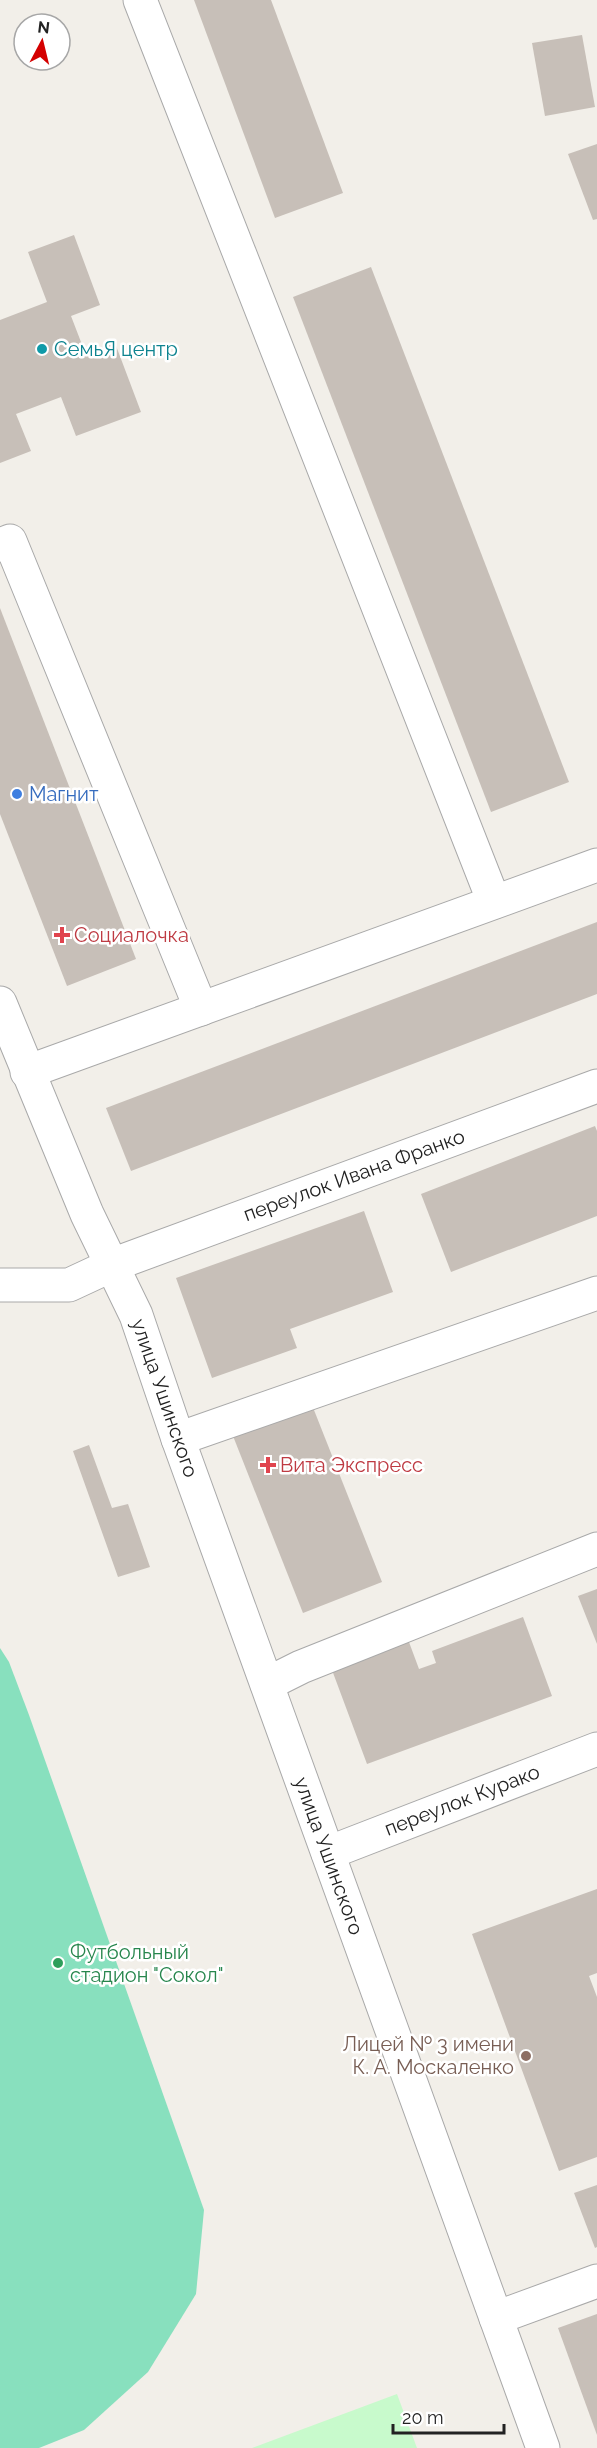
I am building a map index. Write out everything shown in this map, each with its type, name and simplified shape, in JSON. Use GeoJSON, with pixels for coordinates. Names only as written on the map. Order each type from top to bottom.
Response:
{"type":"FeatureCollection","features":[{"type":"Feature","properties":{"kind":"street"},"geometry":{"type":"LineString","coordinates":[[140,0],[494,902]]}},
{"type":"Feature","properties":{"kind":"street"},"geometry":{"type":"LineString","coordinates":[[0,545],[10,541],[201,1009]]}},
{"type":"Feature","properties":{"kind":"street"},"geometry":{"type":"LineString","coordinates":[[27,1072],[597,865]]}},
{"type":"Feature","properties":{"kind":"street","name":"улица Ушинского"},"geometry":{"type":"LineString","coordinates":[[0,1003],[87,1215],[136,1315],[178,1439],[543,2448]]}},
{"type":"Feature","properties":{"kind":"street","name":"переулок Ивана Франко"},"geometry":{"type":"LineString","coordinates":[[112,1265],[597,1086]]}},
{"type":"Feature","properties":{"kind":"street"},"geometry":{"type":"LineString","coordinates":[[0,1285],[69,1285],[112,1265]]}},
{"type":"Feature","properties":{"kind":"street"},"geometry":{"type":"LineString","coordinates":[[178,1439],[597,1293]]}},
{"type":"Feature","properties":{"kind":"street"},"geometry":{"type":"LineString","coordinates":[[267,1683],[597,1549]]}},
{"type":"Feature","properties":{"kind":"street","name":"переулок Курако"},"geometry":{"type":"LineString","coordinates":[[328,1853],[597,1749]]}},
{"type":"Feature","properties":{"kind":"street"},"geometry":{"type":"LineString","coordinates":[[496,2318],[597,2281]]}},
{"type":"Feature","properties":{"kind":"green space","name":"Футбольный стадион \"Сокол\""},"geometry":{"type":"Polygon","coordinates":[[[0,1648],[9,1662],[29,1715],[204,2210],[196,2294],[148,2372],[84,2430],[39,2448],[0,2448],[0,1648]]]}},
{"type":"Feature","properties":{"kind":"green space"},"geometry":{"type":"Polygon","coordinates":[[[397,2394],[417,2448],[252,2448],[397,2394]]]}},
{"type":"Feature","properties":{"kind":"building"},"geometry":{"type":"Polygon","coordinates":[[[194,0],[271,0],[343,193],[275,218],[194,0]]]}},
{"type":"Feature","properties":{"kind":"building"},"geometry":{"type":"Polygon","coordinates":[[[582,35],[595,107],[545,116],[532,43],[582,35]]]}},
{"type":"Feature","properties":{"kind":"building"},"geometry":{"type":"Polygon","coordinates":[[[597,144],[597,219],[593,220],[568,154],[597,144]]]}},
{"type":"Feature","properties":{"kind":"building","name":"СемьЯ центр"},"geometry":{"type":"Polygon","coordinates":[[[74,235],[100,305],[71,316],[86,355],[115,343],[141,412],[76,436],[61,397],[16,414],[31,451],[0,463],[0,320],[47,302],[28,252],[74,235]]]}},
{"type":"Feature","properties":{"kind":"building"},"geometry":{"type":"Polygon","coordinates":[[[371,267],[569,782],[491,812],[293,297],[371,267]]]}},
{"type":"Feature","properties":{"kind":"building"},"geometry":{"type":"Polygon","coordinates":[[[0,608],[136,959],[67,986],[0,814],[0,608]]]}},
{"type":"Feature","properties":{"kind":"building"},"geometry":{"type":"Polygon","coordinates":[[[597,922],[597,994],[131,1171],[106,1108],[597,922]]]}},
{"type":"Feature","properties":{"kind":"building"},"geometry":{"type":"Polygon","coordinates":[[[595,1126],[597,1131],[597,1216],[451,1272],[421,1194],[595,1126]]]}},
{"type":"Feature","properties":{"kind":"building"},"geometry":{"type":"Polygon","coordinates":[[[364,1211],[393,1292],[290,1329],[297,1348],[212,1378],[176,1278],[364,1211]]]}},
{"type":"Feature","properties":{"kind":"building"},"geometry":{"type":"Polygon","coordinates":[[[312,1405],[382,1582],[303,1613],[233,1436],[312,1405]]]}},
{"type":"Feature","properties":{"kind":"building"},"geometry":{"type":"Polygon","coordinates":[[[89,1445],[112,1508],[128,1504],[150,1567],[118,1577],[73,1451],[89,1445]]]}},
{"type":"Feature","properties":{"kind":"building"},"geometry":{"type":"Polygon","coordinates":[[[597,1589],[597,1644],[578,1596],[597,1589]]]}},
{"type":"Feature","properties":{"kind":"building"},"geometry":{"type":"Polygon","coordinates":[[[523,1617],[552,1696],[367,1764],[329,1662],[406,1634],[419,1669],[436,1663],[432,1651],[523,1617]]]}},
{"type":"Feature","properties":{"kind":"building"},"geometry":{"type":"Polygon","coordinates":[[[597,1889],[597,1973],[589,1976],[597,1997],[597,2157],[559,2171],[472,1934],[597,1889]]]}},
{"type":"Feature","properties":{"kind":"building"},"geometry":{"type":"Polygon","coordinates":[[[597,2185],[597,2247],[595,2248],[574,2193],[597,2185]]]}},
{"type":"Feature","properties":{"kind":"building"},"geometry":{"type":"Polygon","coordinates":[[[597,2314],[597,2435],[558,2328],[597,2314]]]}},
{"type":"Feature","properties":{"kind":"place","name":"СемьЯ центр"},"geometry":{"type":"Point","coordinates":[42,349]}},
{"type":"Feature","properties":{"kind":"place","name":"Магнит"},"geometry":{"type":"Point","coordinates":[17,794]}},
{"type":"Feature","properties":{"kind":"place","name":"Социалочка"},"geometry":{"type":"Point","coordinates":[62,935]}},
{"type":"Feature","properties":{"kind":"place","name":"Вита Экспресс"},"geometry":{"type":"Point","coordinates":[268,1465]}},
{"type":"Feature","properties":{"kind":"place","name":"Футбольный стадион \"Сокол\""},"geometry":{"type":"Point","coordinates":[58,1963]}},
{"type":"Feature","properties":{"kind":"place","name":"Лицей № 3 имени К. А. Москаленко"},"geometry":{"type":"Point","coordinates":[526,2056]}}]}
